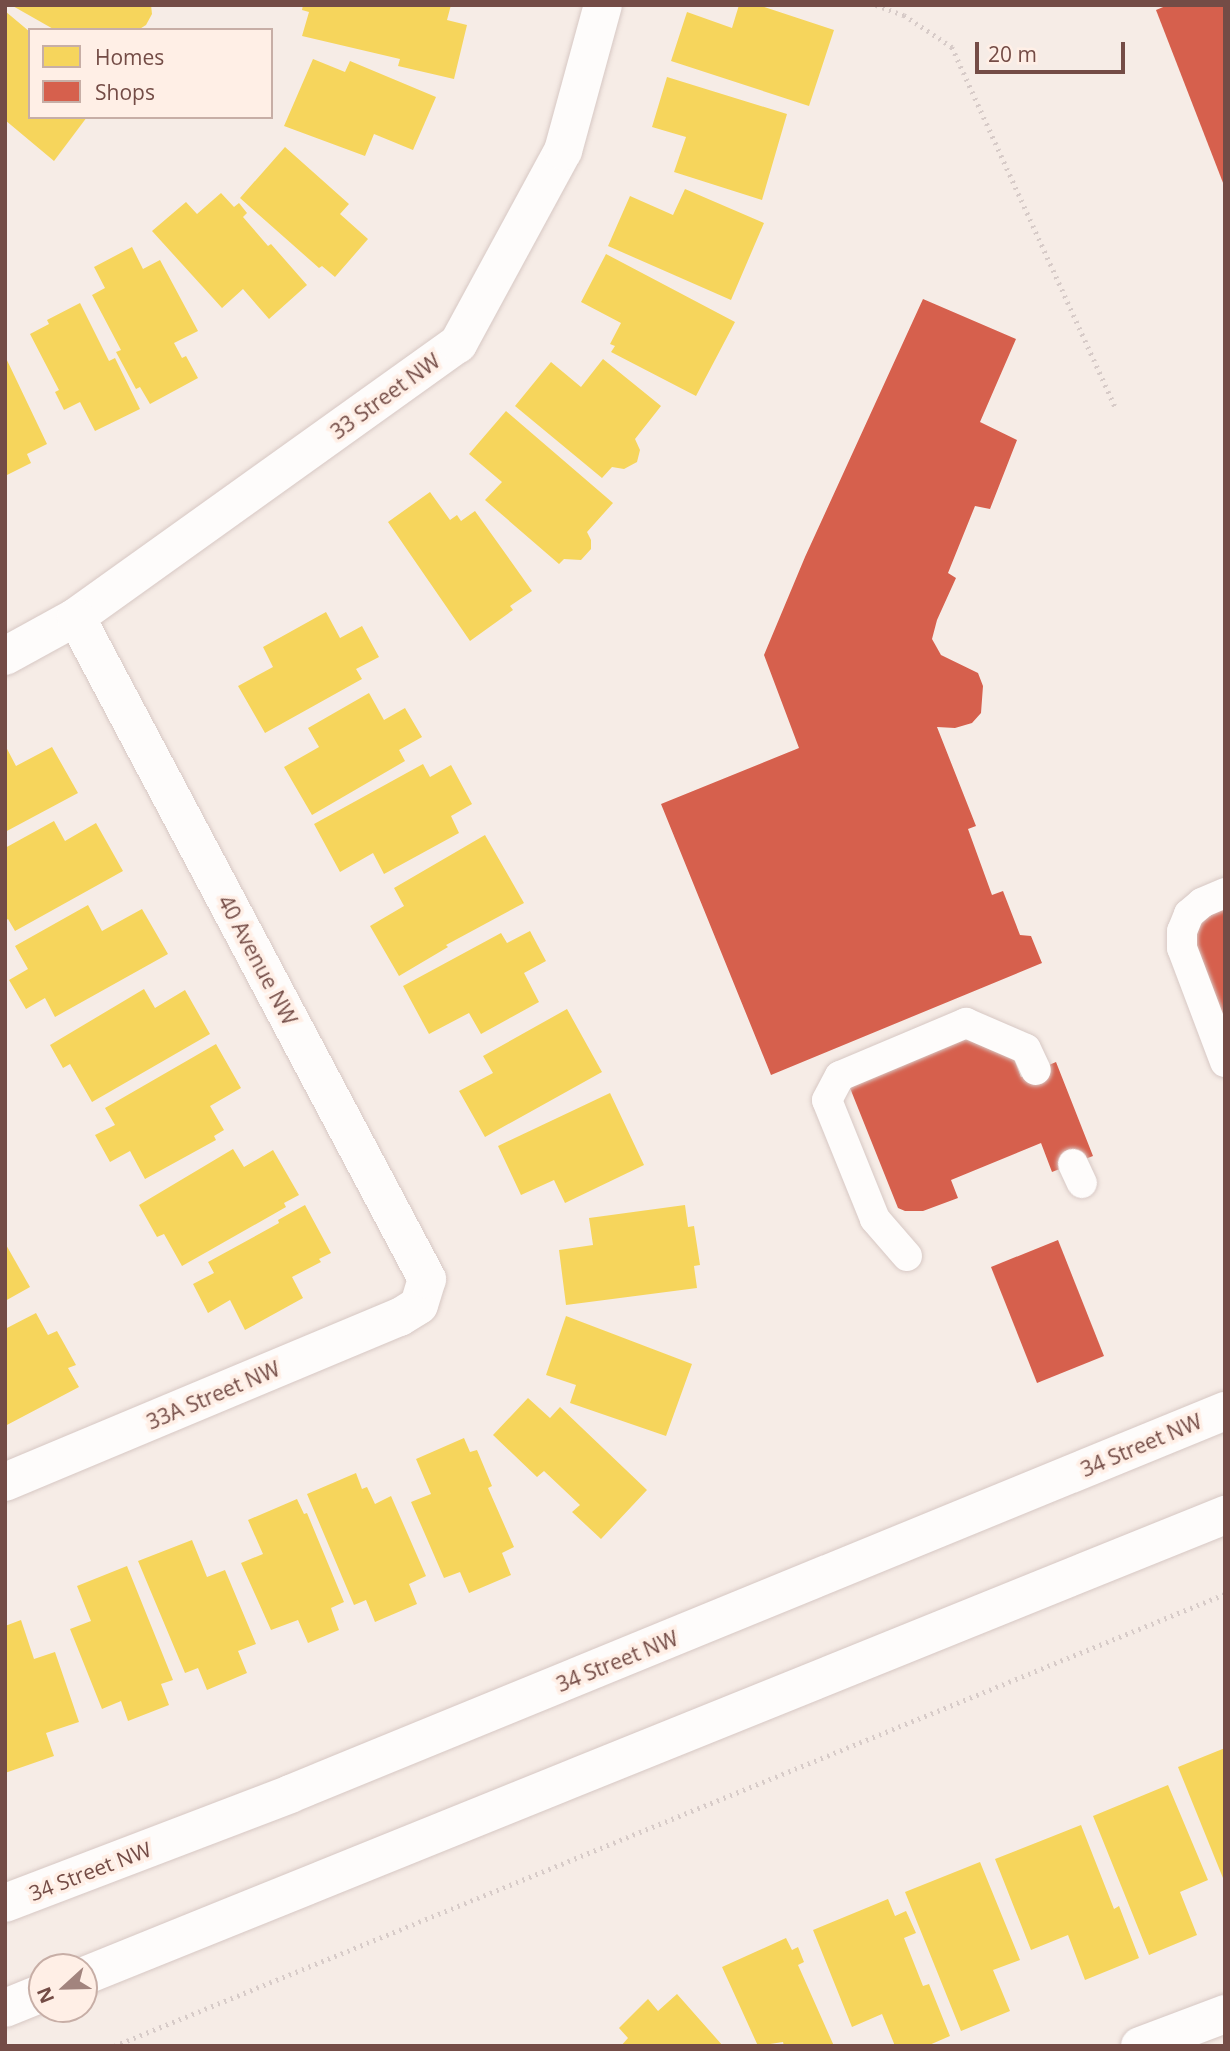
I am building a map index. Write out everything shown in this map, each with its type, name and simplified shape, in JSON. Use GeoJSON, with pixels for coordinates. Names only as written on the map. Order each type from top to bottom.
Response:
{"type":"FeatureCollection","features":[{"type":"Feature","properties":{"kind":"main road","name":"33 Street NW"},"geometry":{"type":"LineString","coordinates":[[5,656],[76,617],[458,344],[563,151],[603,5]]}},
{"type":"Feature","properties":{"kind":"main road","name":"40 Avenue NW"},"geometry":{"type":"LineString","coordinates":[[76,617],[427,1279],[419,1305]]}},
{"type":"Feature","properties":{"kind":"main road","name":"33A Street NW"},"geometry":{"type":"LineString","coordinates":[[5,1482],[387,1323],[419,1305]]}},
{"type":"Feature","properties":{"kind":"main road","name":"34 Street NW"},"geometry":{"type":"LineString","coordinates":[[5,1903],[290,1794],[1225,1410]]}},
{"type":"Feature","properties":{"kind":"main road"},"geometry":{"type":"LineString","coordinates":[[98,1970],[1225,1515]]}},
{"type":"Feature","properties":{"kind":"main road"},"geometry":{"type":"LineString","coordinates":[[5,2008],[28,1999]]}},
{"type":"Feature","properties":{"kind":"main road"},"geometry":{"type":"LineString","coordinates":[[1140,2046],[1225,2014]]}},
{"type":"Feature","properties":{"kind":"lane"},"geometry":{"type":"LineString","coordinates":[[1225,893],[1202,903],[1189,914],[1181,931],[1186,961],[1225,1062]]}},
{"type":"Feature","properties":{"kind":"lane"},"geometry":{"type":"LineString","coordinates":[[907,1256],[875,1219],[827,1100],[840,1076],[966,1023],[1026,1049],[1037,1070]]}},
{"type":"Feature","properties":{"kind":"path"},"geometry":{"type":"LineString","coordinates":[[876,5],[904,15],[953,47],[1116,409]]}},
{"type":"Feature","properties":{"kind":"path"},"geometry":{"type":"LineString","coordinates":[[114,2046],[1225,1594]]}},
{"type":"Feature","properties":{"kind":"building: Homes"},"geometry":{"type":"Polygon","coordinates":[[[11,5],[151,5],[152,14],[141,28],[51,28],[11,5]]]}},
{"type":"Feature","properties":{"kind":"building: Homes"},"geometry":{"type":"Polygon","coordinates":[[[303,5],[451,5],[447,20],[467,25],[454,79],[398,66],[400,59],[302,36],[309,12],[302,10],[303,5]]]}},
{"type":"Feature","properties":{"kind":"building: Homes"},"geometry":{"type":"Polygon","coordinates":[[[739,5],[758,5],[834,30],[809,106],[671,61],[687,12],[732,28],[739,5]]]}},
{"type":"Feature","properties":{"kind":"building: Homes"},"geometry":{"type":"Polygon","coordinates":[[[5,11],[28,30],[28,119],[86,119],[54,161],[5,120],[5,11]]]}},
{"type":"Feature","properties":{"kind":"building: Homes"},"geometry":{"type":"Polygon","coordinates":[[[313,59],[345,72],[350,61],[436,97],[413,150],[374,134],[365,156],[284,126],[313,59]]]}},
{"type":"Feature","properties":{"kind":"building: Homes"},"geometry":{"type":"Polygon","coordinates":[[[667,77],[787,114],[762,200],[674,172],[686,137],[652,127],[667,77]]]}},
{"type":"Feature","properties":{"kind":"building: Homes"},"geometry":{"type":"Polygon","coordinates":[[[285,147],[349,204],[340,214],[368,239],[335,277],[322,266],[319,268],[240,198],[285,147]]]}},
{"type":"Feature","properties":{"kind":"building: Homes"},"geometry":{"type":"Polygon","coordinates":[[[685,189],[764,223],[731,300],[608,246],[630,196],[673,215],[685,189]]]}},
{"type":"Feature","properties":{"kind":"building: Homes"},"geometry":{"type":"Polygon","coordinates":[[[221,193],[234,207],[239,203],[247,213],[243,217],[307,285],[269,319],[243,289],[222,308],[152,231],[186,202],[197,214],[221,193]]]}},
{"type":"Feature","properties":{"kind":"building: Homes"},"geometry":{"type":"Polygon","coordinates":[[[132,247],[143,269],[160,260],[198,331],[174,343],[182,358],[186,356],[198,378],[150,404],[140,387],[136,389],[116,352],[121,350],[92,295],[105,288],[94,267],[132,247]]]}},
{"type":"Feature","properties":{"kind":"building: Homes"},"geometry":{"type":"Polygon","coordinates":[[[606,254],[735,322],[696,396],[611,352],[615,346],[610,344],[621,323],[581,302],[606,254]]]}},
{"type":"Feature","properties":{"kind":"building: Homes"},"geometry":{"type":"Polygon","coordinates":[[[80,303],[109,361],[115,358],[140,409],[95,431],[80,402],[64,410],[55,392],[59,390],[30,334],[49,324],[47,320],[80,303]]]}},
{"type":"Feature","properties":{"kind":"building: Homes"},"geometry":{"type":"Polygon","coordinates":[[[5,356],[47,444],[27,454],[31,463],[5,476],[5,356]]]}},
{"type":"Feature","properties":{"kind":"building: Homes"},"geometry":{"type":"Polygon","coordinates":[[[603,359],[661,406],[635,439],[640,450],[637,462],[624,469],[612,467],[602,478],[515,406],[551,362],[581,387],[603,359]]]}},
{"type":"Feature","properties":{"kind":"building: Homes"},"geometry":{"type":"Polygon","coordinates":[[[506,411],[613,503],[587,532],[591,549],[581,560],[564,559],[559,564],[485,500],[502,482],[469,454],[506,411]]]}},
{"type":"Feature","properties":{"kind":"building: Homes"},"geometry":{"type":"Polygon","coordinates":[[[430,492],[450,520],[457,515],[461,521],[475,511],[532,591],[510,606],[513,610],[470,641],[388,522],[430,492]]]}},
{"type":"Feature","properties":{"kind":"building: Homes"},"geometry":{"type":"Polygon","coordinates":[[[326,612],[340,638],[362,626],[379,657],[356,669],[362,679],[265,733],[238,686],[273,667],[263,647],[326,612]]]}},
{"type":"Feature","properties":{"kind":"building: Homes"},"geometry":{"type":"Polygon","coordinates":[[[369,693],[384,720],[405,708],[422,737],[399,750],[405,761],[312,815],[284,767],[319,747],[308,728],[369,693]]]}},
{"type":"Feature","properties":{"kind":"building: Homes"},"geometry":{"type":"Polygon","coordinates":[[[5,745],[16,766],[52,747],[78,793],[5,832],[5,745]]]}},
{"type":"Feature","properties":{"kind":"building: Homes"},"geometry":{"type":"Polygon","coordinates":[[[423,764],[430,777],[451,765],[472,804],[451,816],[459,833],[384,874],[373,853],[340,872],[314,824],[423,764]]]}},
{"type":"Feature","properties":{"kind":"building: Homes"},"geometry":{"type":"Polygon","coordinates":[[[54,821],[65,841],[96,823],[123,871],[15,931],[8,919],[5,921],[5,848],[54,821]]]}},
{"type":"Feature","properties":{"kind":"building: Homes"},"geometry":{"type":"Polygon","coordinates":[[[485,835],[524,903],[446,945],[448,947],[399,976],[370,926],[404,906],[394,888],[485,835]]]}},
{"type":"Feature","properties":{"kind":"building: Homes"},"geometry":{"type":"Polygon","coordinates":[[[88,905],[102,931],[142,909],[168,954],[55,1017],[45,998],[26,1009],[9,980],[28,969],[15,946],[88,905]]]}},
{"type":"Feature","properties":{"kind":"building: Homes"},"geometry":{"type":"Polygon","coordinates":[[[530,931],[546,961],[524,973],[539,1002],[481,1034],[469,1013],[429,1034],[403,986],[501,933],[507,943],[530,931]]]}},
{"type":"Feature","properties":{"kind":"building: Homes"},"geometry":{"type":"Polygon","coordinates":[[[144,989],[155,1008],[185,990],[210,1034],[92,1102],[70,1064],[63,1068],[50,1045],[144,989]]]}},
{"type":"Feature","properties":{"kind":"building: Homes"},"geometry":{"type":"Polygon","coordinates":[[[567,1009],[602,1072],[485,1137],[459,1091],[493,1073],[483,1056],[567,1009]]]}},
{"type":"Feature","properties":{"kind":"building: Homes"},"geometry":{"type":"Polygon","coordinates":[[[216,1044],[241,1088],[210,1106],[224,1130],[214,1136],[216,1140],[145,1179],[130,1151],[110,1162],[95,1135],[115,1125],[105,1108],[216,1044]]]}},
{"type":"Feature","properties":{"kind":"building: Homes"},"geometry":{"type":"Polygon","coordinates":[[[610,1093],[644,1165],[565,1203],[554,1180],[521,1195],[498,1146],[610,1093]]]}},
{"type":"Feature","properties":{"kind":"building: Homes"},"geometry":{"type":"Polygon","coordinates":[[[233,1149],[244,1167],[273,1150],[299,1195],[284,1203],[286,1207],[182,1266],[164,1234],[157,1237],[139,1205],[233,1149]]]}},
{"type":"Feature","properties":{"kind":"building: Homes"},"geometry":{"type":"Polygon","coordinates":[[[305,1205],[331,1253],[319,1259],[321,1262],[292,1277],[303,1298],[245,1330],[230,1300],[208,1313],[193,1284],[214,1273],[208,1262],[279,1223],[278,1220],[305,1205]]]}},
{"type":"Feature","properties":{"kind":"building: Homes"},"geometry":{"type":"Polygon","coordinates":[[[685,1205],[688,1227],[694,1226],[700,1265],[694,1266],[697,1288],[566,1305],[559,1250],[593,1245],[589,1218],[685,1205]]]}},
{"type":"Feature","properties":{"kind":"building: Homes"},"geometry":{"type":"Polygon","coordinates":[[[5,1243],[30,1287],[5,1301],[5,1243]]]}},
{"type":"Feature","properties":{"kind":"building: Homes"},"geometry":{"type":"Polygon","coordinates":[[[36,1313],[48,1335],[57,1331],[76,1365],[68,1368],[79,1387],[5,1426],[5,1329],[36,1313]]]}},
{"type":"Feature","properties":{"kind":"building: Homes"},"geometry":{"type":"Polygon","coordinates":[[[566,1316],[692,1364],[666,1436],[570,1403],[576,1385],[546,1375],[566,1316]]]}},
{"type":"Feature","properties":{"kind":"building: Homes"},"geometry":{"type":"Polygon","coordinates":[[[528,1398],[550,1418],[560,1407],[647,1490],[601,1539],[572,1512],[580,1505],[544,1471],[537,1477],[493,1435],[528,1398]]]}},
{"type":"Feature","properties":{"kind":"building: Homes"},"geometry":{"type":"Polygon","coordinates":[[[464,1438],[470,1452],[477,1450],[492,1486],[488,1488],[514,1547],[502,1553],[511,1575],[469,1593],[460,1572],[444,1578],[411,1502],[431,1494],[416,1459],[464,1438]]]}},
{"type":"Feature","properties":{"kind":"building: Homes"},"geometry":{"type":"Polygon","coordinates":[[[356,1473],[362,1489],[367,1487],[375,1504],[391,1496],[426,1576],[409,1584],[417,1604],[375,1622],[366,1600],[354,1605],[307,1494],[356,1473]]]}},
{"type":"Feature","properties":{"kind":"building: Homes"},"geometry":{"type":"Polygon","coordinates":[[[297,1499],[304,1514],[307,1513],[344,1602],[331,1608],[339,1630],[308,1643],[298,1620],[271,1630],[241,1563],[263,1554],[248,1520],[297,1499]]]}},
{"type":"Feature","properties":{"kind":"building: Homes"},"geometry":{"type":"Polygon","coordinates":[[[192,1540],[207,1577],[225,1570],[256,1644],[238,1651],[247,1673],[207,1690],[198,1668],[185,1673],[138,1561],[192,1540]]]}},
{"type":"Feature","properties":{"kind":"building: Homes"},"geometry":{"type":"Polygon","coordinates":[[[127,1566],[173,1680],[161,1684],[169,1705],[128,1721],[121,1701],[102,1709],[70,1629],[91,1621],[77,1586],[127,1566]]]}},
{"type":"Feature","properties":{"kind":"building: Homes"},"geometry":{"type":"Polygon","coordinates":[[[21,1620],[34,1659],[55,1652],[79,1722],[46,1733],[54,1756],[5,1773],[5,1626],[21,1620]]]}},
{"type":"Feature","properties":{"kind":"building: Homes"},"geometry":{"type":"Polygon","coordinates":[[[1225,1748],[1225,1883],[1178,1767],[1225,1748]]]}},
{"type":"Feature","properties":{"kind":"building: Homes"},"geometry":{"type":"Polygon","coordinates":[[[1168,1785],[1208,1880],[1180,1892],[1197,1935],[1149,1955],[1093,1816],[1168,1785]]]}},
{"type":"Feature","properties":{"kind":"building: Homes"},"geometry":{"type":"Polygon","coordinates":[[[1081,1825],[1114,1909],[1119,1906],[1139,1958],[1085,1980],[1068,1935],[1031,1950],[995,1859],[1081,1825]]]}},
{"type":"Feature","properties":{"kind":"building: Homes"},"geometry":{"type":"Polygon","coordinates":[[[980,1862],[1020,1960],[993,1970],[1010,2011],[961,2031],[905,1892],[980,1862]]]}},
{"type":"Feature","properties":{"kind":"building: Homes"},"geometry":{"type":"Polygon","coordinates":[[[888,1899],[895,1916],[906,1911],[916,1933],[904,1938],[923,1986],[929,1984],[950,2036],[927,2046],[895,2046],[882,2014],[852,2027],[813,1930],[888,1899]]]}},
{"type":"Feature","properties":{"kind":"building: Homes"},"geometry":{"type":"Polygon","coordinates":[[[786,1938],[792,1950],[798,1947],[804,1962],[798,1965],[834,2046],[784,2046],[783,2042],[758,2046],[722,1967],[786,1938]]]}},
{"type":"Feature","properties":{"kind":"building: Homes"},"geometry":{"type":"Polygon","coordinates":[[[677,1994],[723,2046],[621,2046],[628,2038],[619,2028],[648,1999],[658,2011],[677,1994]]]}},
{"type":"Feature","properties":{"kind":"building: Shops"},"geometry":{"type":"Polygon","coordinates":[[[1168,5],[1225,5],[1225,188],[1156,10],[1168,5]]]}},
{"type":"Feature","properties":{"kind":"building: Shops"},"geometry":{"type":"Polygon","coordinates":[[[923,299],[1016,339],[980,422],[1017,440],[990,509],[975,506],[948,573],[956,578],[937,620],[932,639],[941,655],[978,673],[983,686],[981,713],[972,723],[955,728],[937,727],[976,826],[968,829],[992,895],[1003,891],[1020,935],[1031,936],[1042,963],[771,1075],[661,804],[799,748],[764,655],[805,557],[923,299]]]}},
{"type":"Feature","properties":{"kind":"building: Shops"},"geometry":{"type":"Polygon","coordinates":[[[1225,905],[1225,1037],[1193,938],[1199,923],[1225,905]]]}},
{"type":"Feature","properties":{"kind":"building: Shops"},"geometry":{"type":"Polygon","coordinates":[[[972,1030],[1011,1051],[1021,1077],[1056,1062],[1093,1156],[1052,1172],[1041,1143],[951,1180],[958,1198],[923,1211],[905,1211],[898,1208],[848,1083],[972,1030]]]}},
{"type":"Feature","properties":{"kind":"building: Shops"},"geometry":{"type":"Polygon","coordinates":[[[1058,1240],[1104,1356],[1037,1383],[991,1267],[1058,1240]]]}}]}
